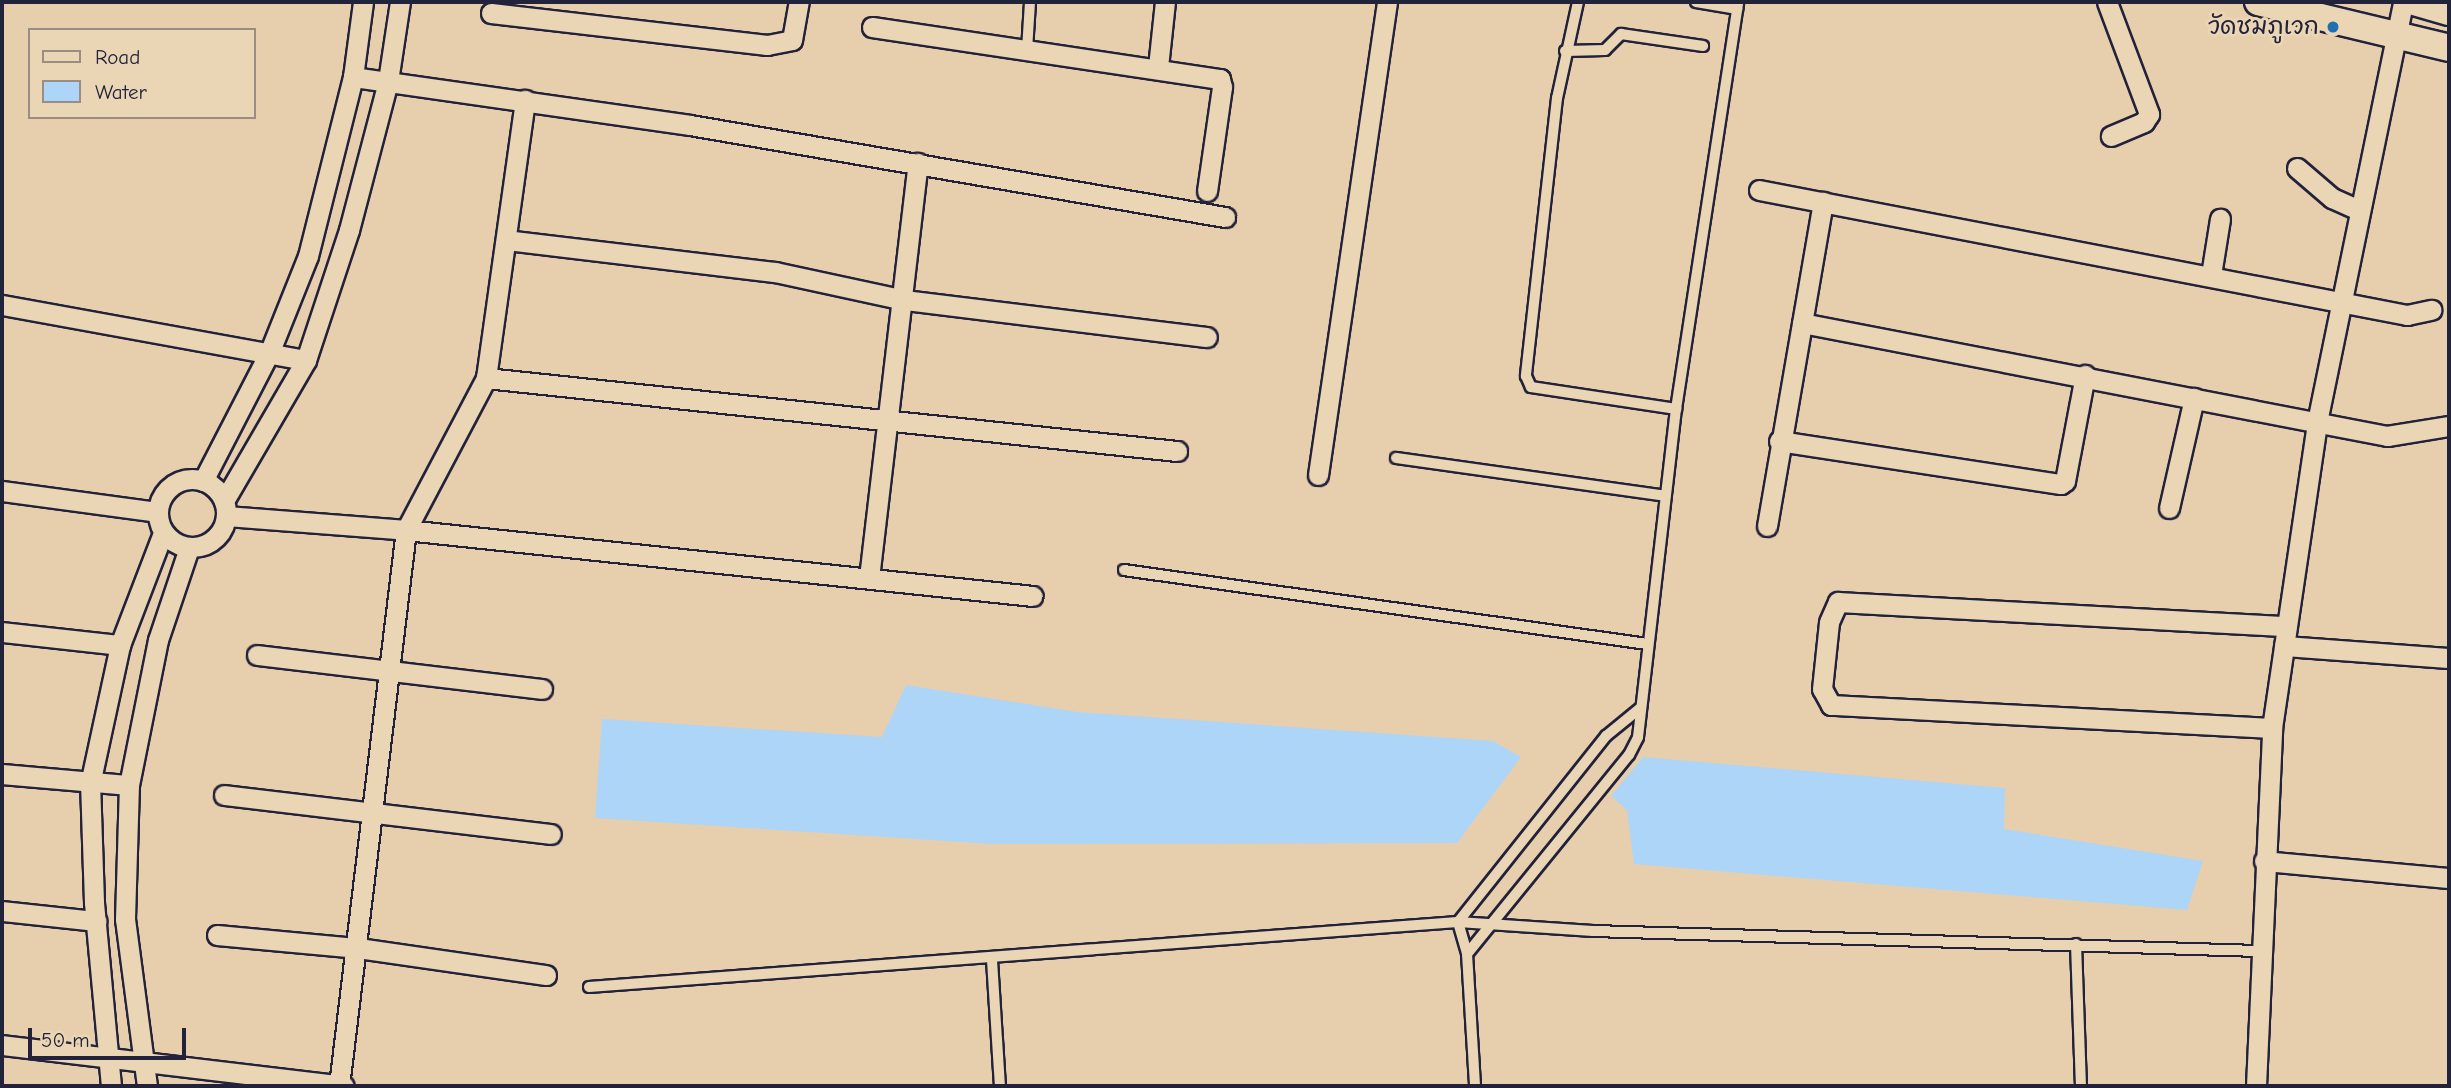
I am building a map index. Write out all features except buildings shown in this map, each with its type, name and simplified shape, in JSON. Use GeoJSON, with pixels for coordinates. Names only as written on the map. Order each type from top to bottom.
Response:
{"type":"FeatureCollection","features":[{"type":"Feature","properties":{"kind":"main road"},"geometry":{"type":"LineString","coordinates":[[2259,2],[2449,48]]}},
{"type":"Feature","properties":{"kind":"main road"},"geometry":{"type":"LineString","coordinates":[[2414,2],[2449,9]]}},
{"type":"Feature","properties":{"kind":"street"},"geometry":{"type":"LineString","coordinates":[[203,481],[270,351],[308,256],[353,77],[363,2]]}},
{"type":"Feature","properties":{"kind":"street"},"geometry":{"type":"LineString","coordinates":[[163,533],[189,548],[214,539],[225,508],[306,360],[349,230],[387,81],[400,2]]}},
{"type":"Feature","properties":{"kind":"street"},"geometry":{"type":"LineString","coordinates":[[491,13],[767,45],[792,40],[799,2]]}},
{"type":"Feature","properties":{"kind":"street"},"geometry":{"type":"LineString","coordinates":[[1158,67],[1165,2]]}},
{"type":"Feature","properties":{"kind":"street"},"geometry":{"type":"LineString","coordinates":[[1318,475],[1387,2]]}},
{"type":"Feature","properties":{"kind":"street"},"geometry":{"type":"LineString","coordinates":[[2107,2],[2149,114],[2144,122],[2111,136]]}},
{"type":"Feature","properties":{"kind":"street"},"geometry":{"type":"LineString","coordinates":[[2256,1086],[2259,951],[2272,728],[2317,422],[2340,299],[2403,2]]}},
{"type":"Feature","properties":{"kind":"street"},"geometry":{"type":"LineString","coordinates":[[872,27],[1158,67],[1220,79],[1222,87],[1207,191]]}},
{"type":"Feature","properties":{"kind":"street"},"geometry":{"type":"LineString","coordinates":[[353,77],[525,100],[1225,216]]}},
{"type":"Feature","properties":{"kind":"street"},"geometry":{"type":"LineString","coordinates":[[2,1045],[342,1086],[406,530],[486,378],[525,100]]}},
{"type":"Feature","properties":{"kind":"street"},"geometry":{"type":"LineString","coordinates":[[869,578],[905,300],[918,163]]}},
{"type":"Feature","properties":{"kind":"street"},"geometry":{"type":"LineString","coordinates":[[2297,169],[2332,198],[2360,210]]}},
{"type":"Feature","properties":{"kind":"street"},"geometry":{"type":"LineString","coordinates":[[1759,190],[2340,299],[2406,315],[2431,310]]}},
{"type":"Feature","properties":{"kind":"street"},"geometry":{"type":"LineString","coordinates":[[1767,526],[1779,440],[1823,202]]}},
{"type":"Feature","properties":{"kind":"street"},"geometry":{"type":"LineString","coordinates":[[2211,275],[2220,219]]}},
{"type":"Feature","properties":{"kind":"street"},"geometry":{"type":"LineString","coordinates":[[506,240],[775,272],[905,300],[1207,337]]}},
{"type":"Feature","properties":{"kind":"street"},"geometry":{"type":"LineString","coordinates":[[2,305],[270,351],[306,360]]}},
{"type":"Feature","properties":{"kind":"street"},"geometry":{"type":"LineString","coordinates":[[1801,323],[2085,375],[2387,436],[2449,426]]}},
{"type":"Feature","properties":{"kind":"street"},"geometry":{"type":"LineString","coordinates":[[1779,440],[2061,484],[2068,467],[2085,375]]}},
{"type":"Feature","properties":{"kind":"street"},"geometry":{"type":"LineString","coordinates":[[486,378],[1177,451]]}},
{"type":"Feature","properties":{"kind":"street"},"geometry":{"type":"LineString","coordinates":[[2169,508],[2194,398]]}},
{"type":"Feature","properties":{"kind":"street"},"geometry":{"type":"LineString","coordinates":[[111,1086],[96,921],[90,784],[120,645],[163,533],[157,512],[168,488],[185,480],[203,481],[225,508],[406,530],[1034,596]]}},
{"type":"Feature","properties":{"kind":"street"},"geometry":{"type":"LineString","coordinates":[[2,491],[157,512]]}},
{"type":"Feature","properties":{"kind":"street"},"geometry":{"type":"LineString","coordinates":[[147,1086],[125,919],[129,785],[158,640],[189,548]]}},
{"type":"Feature","properties":{"kind":"street"},"geometry":{"type":"LineString","coordinates":[[2272,728],[1831,705],[1822,689],[1829,622],[1838,602],[2285,636],[2449,658]]}},
{"type":"Feature","properties":{"kind":"street"},"geometry":{"type":"LineString","coordinates":[[2,632],[120,645]]}},
{"type":"Feature","properties":{"kind":"street"},"geometry":{"type":"LineString","coordinates":[[257,654],[542,689]]}},
{"type":"Feature","properties":{"kind":"street"},"geometry":{"type":"LineString","coordinates":[[2,774],[90,784],[129,785]]}},
{"type":"Feature","properties":{"kind":"street"},"geometry":{"type":"LineString","coordinates":[[224,795],[372,815],[551,834]]}},
{"type":"Feature","properties":{"kind":"street"},"geometry":{"type":"LineString","coordinates":[[2264,861],[2449,878]]}},
{"type":"Feature","properties":{"kind":"street"},"geometry":{"type":"LineString","coordinates":[[2,911],[96,921]]}},
{"type":"Feature","properties":{"kind":"street"},"geometry":{"type":"LineString","coordinates":[[218,935],[358,948],[546,975]]}},
{"type":"Feature","properties":{"kind":"lane"},"geometry":{"type":"LineString","coordinates":[[1027,50],[1030,2]]}},
{"type":"Feature","properties":{"kind":"lane"},"geometry":{"type":"LineString","coordinates":[[1578,2],[1565,51],[1531,304],[1526,376],[1531,387],[1676,409]]}},
{"type":"Feature","properties":{"kind":"lane"},"geometry":{"type":"LineString","coordinates":[[1467,954],[1494,926],[1629,755],[1638,737],[1639,709],[1676,409],[1738,6],[1696,2]]}},
{"type":"Feature","properties":{"kind":"lane"},"geometry":{"type":"LineString","coordinates":[[1565,51],[1605,50],[1621,34],[1703,46]]}},
{"type":"Feature","properties":{"kind":"lane"},"geometry":{"type":"LineString","coordinates":[[1396,458],[1665,496]]}},
{"type":"Feature","properties":{"kind":"lane"},"geometry":{"type":"LineString","coordinates":[[1124,570],[1647,643]]}},
{"type":"Feature","properties":{"kind":"lane"},"geometry":{"type":"LineString","coordinates":[[1458,922],[1605,736],[1639,709]]}},
{"type":"Feature","properties":{"kind":"lane"},"geometry":{"type":"LineString","coordinates":[[1458,922],[1467,954],[1475,1086]]}},
{"type":"Feature","properties":{"kind":"lane"},"geometry":{"type":"LineString","coordinates":[[589,987],[992,960],[1458,922],[1494,926],[2259,951]]}},
{"type":"Feature","properties":{"kind":"lane"},"geometry":{"type":"LineString","coordinates":[[2076,944],[2081,1086]]}},
{"type":"Feature","properties":{"kind":"lane"},"geometry":{"type":"LineString","coordinates":[[992,960],[1000,1086]]}},
{"type":"Feature","properties":{"kind":"water"},"geometry":{"type":"Polygon","coordinates":[[[906,685],[1077,712],[1493,741],[1521,757],[1457,843],[993,844],[595,818],[602,719],[882,737],[906,685]]]}},
{"type":"Feature","properties":{"kind":"water"},"geometry":{"type":"Polygon","coordinates":[[[1643,757],[2005,788],[2004,829],[2203,861],[2187,910],[1634,864],[1627,810],[1611,796],[1643,757]]]}},
{"type":"Feature","properties":{"kind":"place","name":"วัดชมภูเวก"},"geometry":{"type":"Point","coordinates":[2333,27]}}]}
